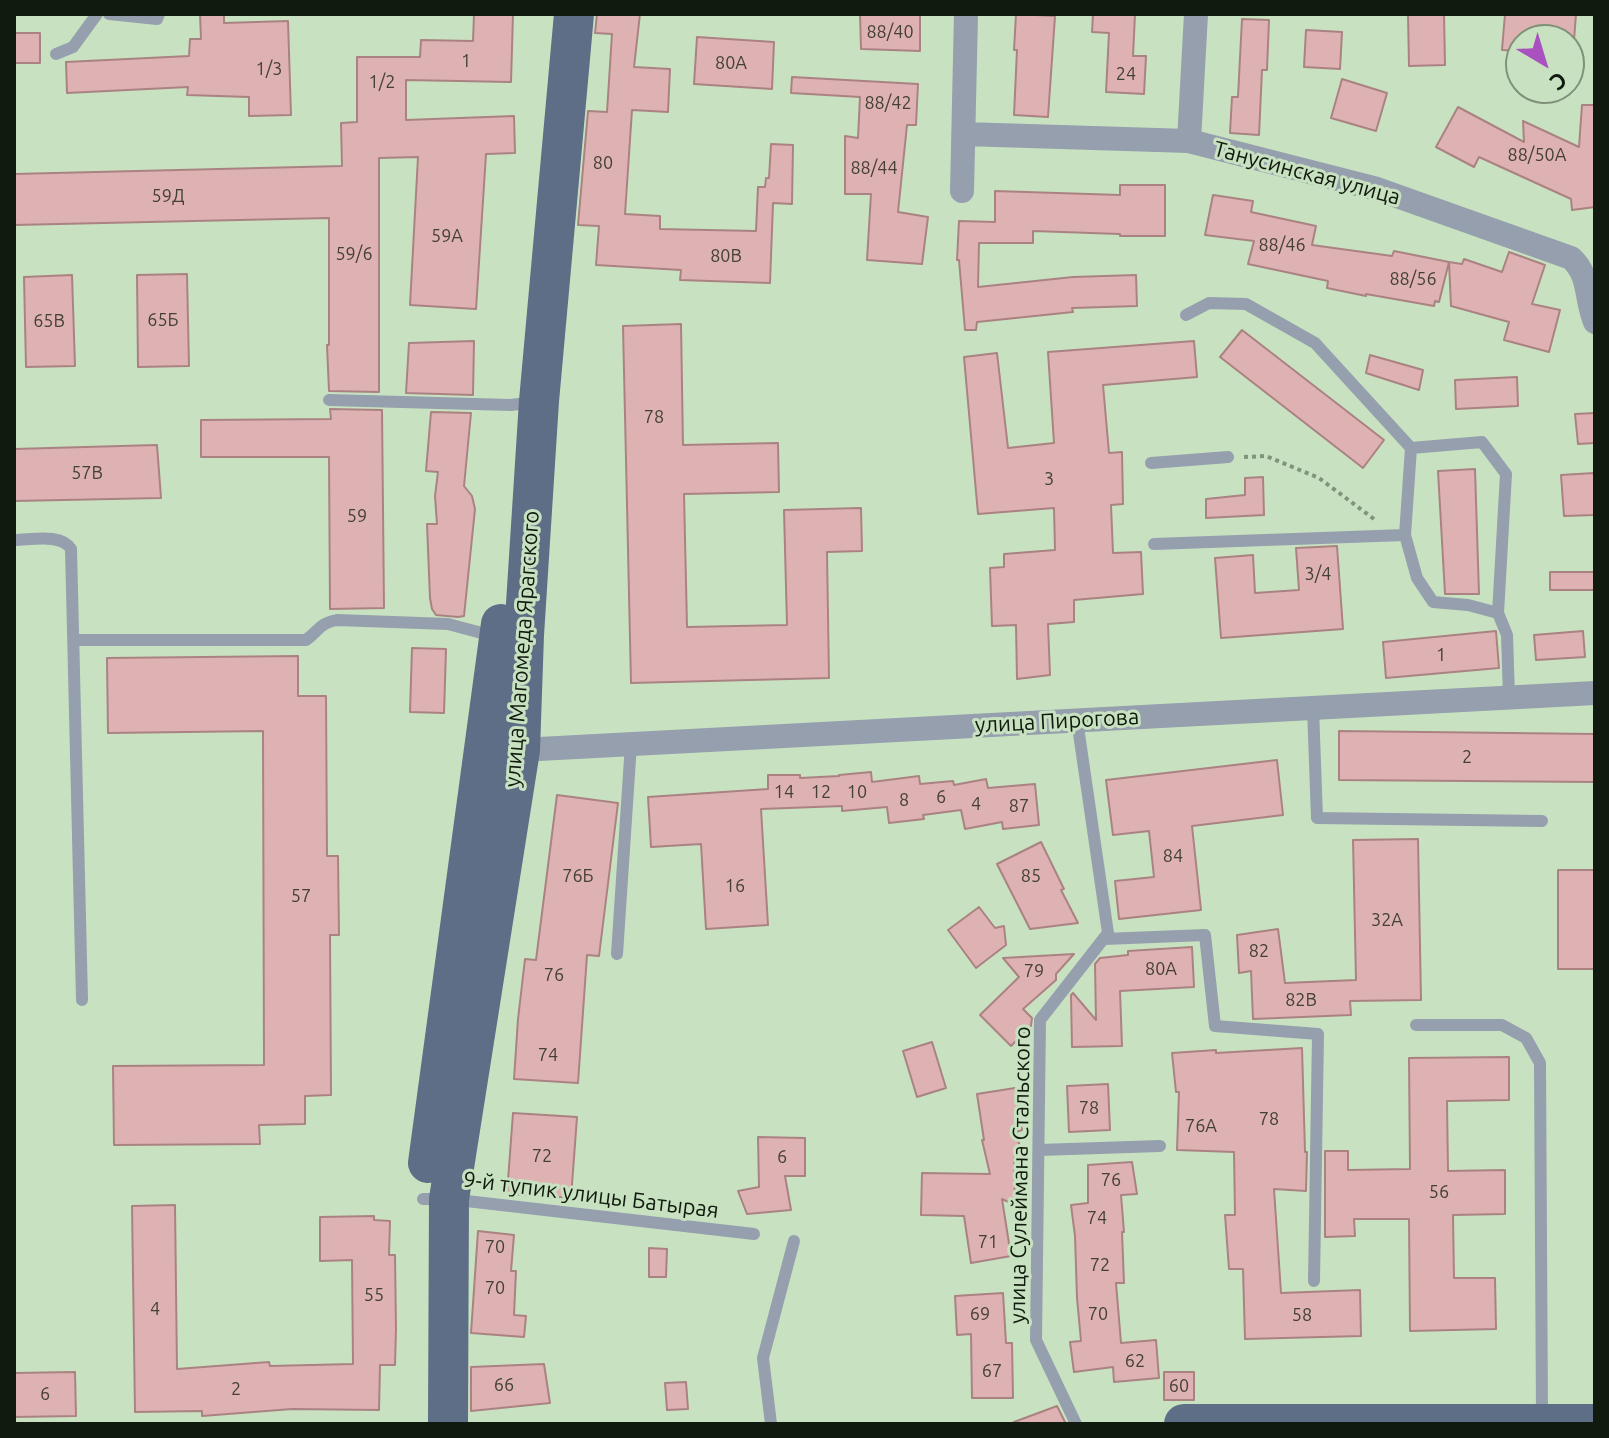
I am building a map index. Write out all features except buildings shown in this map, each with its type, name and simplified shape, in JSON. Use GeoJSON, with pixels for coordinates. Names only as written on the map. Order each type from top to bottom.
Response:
{"type":"FeatureCollection","features":[{"type":"Feature","properties":{"kind":"main road","name":"улица Магомеда Ярагского"},"geometry":{"type":"LineString","coordinates":[[430,1424],[436,1199],[512,636],[550,14]]}},
{"type":"Feature","properties":{"kind":"main road","name":"улица Магомеда Ярагского"},"geometry":{"type":"LineString","coordinates":[[525,403],[574,14]]}},
{"type":"Feature","properties":{"kind":"main road","name":"улица Магомеда Ярагского"},"geometry":{"type":"LineString","coordinates":[[448,1424],[436,1199],[520,750],[512,636]]}},
{"type":"Feature","properties":{"kind":"main road"},"geometry":{"type":"LineString","coordinates":[[1184,1424],[1595,1424]]}},
{"type":"Feature","properties":{"kind":"street"},"geometry":{"type":"LineString","coordinates":[[962,191],[966,14]]}},
{"type":"Feature","properties":{"kind":"street"},"geometry":{"type":"LineString","coordinates":[[1189,141],[1196,14]]}},
{"type":"Feature","properties":{"kind":"street","name":"Танусинская улица"},"geometry":{"type":"LineString","coordinates":[[964,134],[1189,141],[1377,189],[1571,258],[1580,266],[1585,278],[1595,322]]}},
{"type":"Feature","properties":{"kind":"street","name":"улица Пирогова"},"geometry":{"type":"LineString","coordinates":[[520,750],[1595,693]]}},
{"type":"Feature","properties":{"kind":"lane"},"geometry":{"type":"LineString","coordinates":[[56,54],[73,47],[97,14]]}},
{"type":"Feature","properties":{"kind":"lane"},"geometry":{"type":"LineString","coordinates":[[109,14],[157,19],[159,14]]}},
{"type":"Feature","properties":{"kind":"lane"},"geometry":{"type":"LineString","coordinates":[[1186,315],[1209,303],[1246,304],[1315,343],[1411,448],[1400,535],[1417,578],[1433,602],[1468,605],[1498,613]]}},
{"type":"Feature","properties":{"kind":"lane"},"geometry":{"type":"LineString","coordinates":[[329,400],[525,403]]}},
{"type":"Feature","properties":{"kind":"lane"},"geometry":{"type":"LineString","coordinates":[[1411,448],[1482,442],[1506,474],[1498,613],[1507,635],[1509,697]]}},
{"type":"Feature","properties":{"kind":"lane"},"geometry":{"type":"LineString","coordinates":[[1151,463],[1228,457]]}},
{"type":"Feature","properties":{"kind":"lane"},"geometry":{"type":"LineString","coordinates":[[1154,544],[1400,535]]}},
{"type":"Feature","properties":{"kind":"lane"},"geometry":{"type":"LineString","coordinates":[[14,540],[60,540],[70,546],[82,1000]]}},
{"type":"Feature","properties":{"kind":"lane"},"geometry":{"type":"LineString","coordinates":[[74,640],[306,640],[324,623],[337,620],[448,624],[512,636]]}},
{"type":"Feature","properties":{"kind":"lane"},"geometry":{"type":"LineString","coordinates":[[1313,708],[1317,818],[1542,821]]}},
{"type":"Feature","properties":{"kind":"lane"},"geometry":{"type":"LineString","coordinates":[[1077,720],[1108,933],[1104,939]]}},
{"type":"Feature","properties":{"kind":"lane"},"geometry":{"type":"LineString","coordinates":[[617,954],[631,744]]}},
{"type":"Feature","properties":{"kind":"lane"},"geometry":{"type":"LineString","coordinates":[[1104,939],[1205,935],[1215,1026],[1318,1034],[1314,1281]]}},
{"type":"Feature","properties":{"kind":"lane","name":"улица Сулеймана Стальского"},"geometry":{"type":"LineString","coordinates":[[1076,1424],[1036,1340],[1040,1020],[1104,939]]}},
{"type":"Feature","properties":{"kind":"lane"},"geometry":{"type":"LineString","coordinates":[[1416,1025],[1502,1025],[1526,1038],[1540,1063],[1542,1424]]}},
{"type":"Feature","properties":{"kind":"lane"},"geometry":{"type":"LineString","coordinates":[[1039,1150],[1160,1146]]}},
{"type":"Feature","properties":{"kind":"lane","name":"9-й тупик улицы Батырая"},"geometry":{"type":"LineString","coordinates":[[436,1199],[754,1234]]}},
{"type":"Feature","properties":{"kind":"lane"},"geometry":{"type":"LineString","coordinates":[[771,1424],[763,1358],[794,1241]]}},
{"type":"Feature","properties":{"kind":"path"},"geometry":{"type":"LineString","coordinates":[[1228,457],[1266,456],[1319,478],[1400,535]]}}]}
